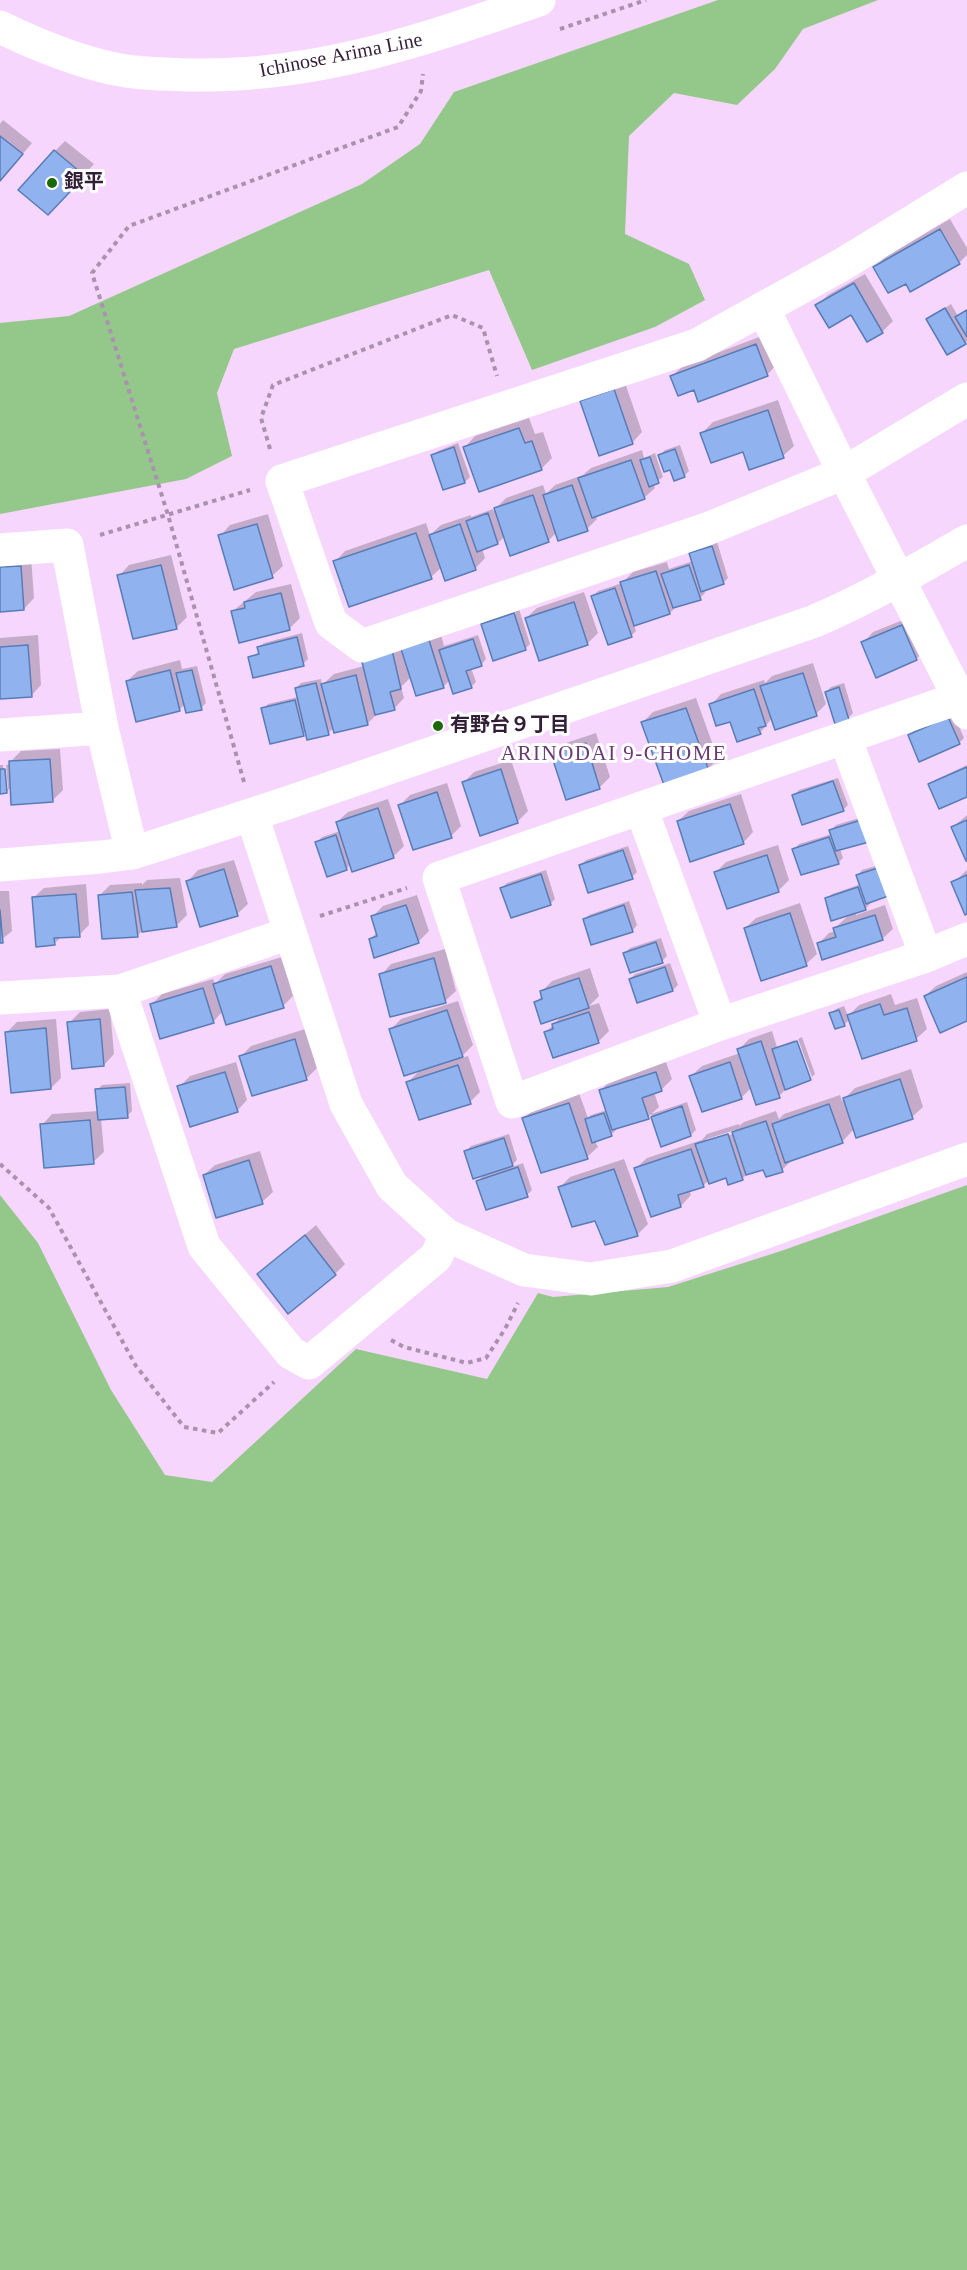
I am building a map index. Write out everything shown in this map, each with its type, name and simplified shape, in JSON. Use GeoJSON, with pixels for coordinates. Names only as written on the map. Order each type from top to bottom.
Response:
{"type":"FeatureCollection","features":[{"type":"Feature","properties":{"kind":"street","name":"Ichinose Arima Line"},"geometry":{"type":"LineString","coordinates":[[0,27],[38,46],[104,66],[160,74],[230,76],[290,70],[376,53],[432,38],[539,0]]}},
{"type":"Feature","properties":{"kind":"street"},"geometry":{"type":"LineString","coordinates":[[967,188],[843,264],[697,345],[282,482],[330,623],[362,646],[707,529],[844,473],[967,399]]}},
{"type":"Feature","properties":{"kind":"street"},"geometry":{"type":"LineString","coordinates":[[763,308],[899,581],[964,702],[845,738],[439,878],[512,1101],[720,1024],[926,956],[967,939]]}},
{"type":"Feature","properties":{"kind":"street"},"geometry":{"type":"LineString","coordinates":[[0,865],[132,853],[249,800],[815,621],[858,603],[967,541]]}},
{"type":"Feature","properties":{"kind":"street"},"geometry":{"type":"LineString","coordinates":[[0,550],[67,545],[102,728],[132,853]]}},
{"type":"Feature","properties":{"kind":"street"},"geometry":{"type":"LineString","coordinates":[[0,735],[102,728]]}},
{"type":"Feature","properties":{"kind":"street"},"geometry":{"type":"LineString","coordinates":[[845,738],[926,956]]}},
{"type":"Feature","properties":{"kind":"street"},"geometry":{"type":"LineString","coordinates":[[249,800],[346,1104],[392,1186],[446,1235],[524,1270],[591,1279],[672,1266],[967,1159]]}},
{"type":"Feature","properties":{"kind":"street"},"geometry":{"type":"LineString","coordinates":[[641,808],[720,1024]]}},
{"type":"Feature","properties":{"kind":"street"},"geometry":{"type":"LineString","coordinates":[[0,998],[120,992],[290,933]]}},
{"type":"Feature","properties":{"kind":"street"},"geometry":{"type":"LineString","coordinates":[[120,992],[204,1246],[291,1353],[309,1363],[435,1257],[446,1235]]}},
{"type":"Feature","properties":{"kind":"path"},"geometry":{"type":"LineString","coordinates":[[249,800],[168,515],[92,273],[129,226],[398,127],[421,92],[423,75]]}},
{"type":"Feature","properties":{"kind":"path"},"geometry":{"type":"LineString","coordinates":[[67,545],[282,482],[261,418],[273,385],[452,315],[483,328],[506,408]]}},
{"type":"Feature","properties":{"kind":"path"},"geometry":{"type":"LineString","coordinates":[[290,933],[320,916],[439,878]]}},
{"type":"Feature","properties":{"kind":"path"},"geometry":{"type":"LineString","coordinates":[[0,1164],[49,1208],[136,1366],[184,1427],[218,1433],[300,1358]]}},
{"type":"Feature","properties":{"kind":"path"},"geometry":{"type":"LineString","coordinates":[[404,1347],[467,1363],[486,1358],[505,1329],[533,1271]]}},
{"type":"Feature","properties":{"kind":"green space"},"geometry":{"type":"Polygon","coordinates":[[[718,0],[878,0],[803,29],[775,69],[737,105],[674,93],[629,136],[625,234],[689,264],[705,300],[655,327],[532,370],[489,270],[234,349],[217,393],[232,456],[186,479],[0,514],[0,323],[69,316],[362,184],[420,144],[454,92],[718,0]]]}},
{"type":"Feature","properties":{"kind":"green space"},"geometry":{"type":"Polygon","coordinates":[[[967,1185],[967,2270],[0,2270],[0,1195],[38,1243],[111,1390],[165,1475],[212,1482],[356,1349],[487,1379],[538,1293],[553,1297],[668,1287],[781,1251],[967,1185]]]}},
{"type":"Feature","properties":{"kind":"building"},"geometry":{"type":"Polygon","coordinates":[[[0,136],[23,154],[0,181],[0,136]]]}},
{"type":"Feature","properties":{"kind":"building"},"geometry":{"type":"Polygon","coordinates":[[[54,150],[85,176],[48,215],[18,190],[54,150]]]}},
{"type":"Feature","properties":{"kind":"building"},"geometry":{"type":"Polygon","coordinates":[[[940,229],[960,264],[910,292],[906,284],[888,293],[873,267],[940,229]]]}},
{"type":"Feature","properties":{"kind":"building"},"geometry":{"type":"Polygon","coordinates":[[[854,283],[883,333],[867,342],[851,315],[829,328],[815,305],[854,283]]]}},
{"type":"Feature","properties":{"kind":"building"},"geometry":{"type":"Polygon","coordinates":[[[945,308],[966,344],[947,355],[926,319],[945,308]]]}},
{"type":"Feature","properties":{"kind":"building"},"geometry":{"type":"Polygon","coordinates":[[[967,310],[967,337],[955,317],[967,310]]]}},
{"type":"Feature","properties":{"kind":"building"},"geometry":{"type":"Polygon","coordinates":[[[756,344],[768,376],[698,402],[694,390],[678,396],[670,376],[756,344]]]}},
{"type":"Feature","properties":{"kind":"building"},"geometry":{"type":"Polygon","coordinates":[[[614,389],[633,444],[599,456],[580,401],[614,389]]]}},
{"type":"Feature","properties":{"kind":"building"},"geometry":{"type":"Polygon","coordinates":[[[768,410],[784,458],[749,470],[743,452],[711,463],[700,433],[768,410]]]}},
{"type":"Feature","properties":{"kind":"building"},"geometry":{"type":"Polygon","coordinates":[[[519,428],[525,443],[532,441],[542,470],[479,492],[463,447],[519,428]]]}},
{"type":"Feature","properties":{"kind":"building"},"geometry":{"type":"Polygon","coordinates":[[[454,447],[465,483],[443,490],[431,455],[454,447]]]}},
{"type":"Feature","properties":{"kind":"building"},"geometry":{"type":"Polygon","coordinates":[[[675,449],[685,477],[674,481],[670,470],[664,472],[658,455],[675,449]]]}},
{"type":"Feature","properties":{"kind":"building"},"geometry":{"type":"Polygon","coordinates":[[[650,457],[659,483],[649,487],[640,460],[650,457]]]}},
{"type":"Feature","properties":{"kind":"building"},"geometry":{"type":"Polygon","coordinates":[[[631,460],[645,499],[592,518],[578,478],[631,460]]]}},
{"type":"Feature","properties":{"kind":"building"},"geometry":{"type":"Polygon","coordinates":[[[572,485],[588,531],[558,541],[543,495],[572,485]]]}},
{"type":"Feature","properties":{"kind":"building"},"geometry":{"type":"Polygon","coordinates":[[[533,495],[549,542],[510,556],[494,508],[533,495]]]}},
{"type":"Feature","properties":{"kind":"building"},"geometry":{"type":"Polygon","coordinates":[[[488,513],[498,544],[477,552],[466,521],[488,513]]]}},
{"type":"Feature","properties":{"kind":"building"},"geometry":{"type":"Polygon","coordinates":[[[257,524],[273,578],[234,590],[218,535],[257,524]]]}},
{"type":"Feature","properties":{"kind":"building"},"geometry":{"type":"Polygon","coordinates":[[[460,524],[476,570],[445,581],[429,535],[460,524]]]}},
{"type":"Feature","properties":{"kind":"building"},"geometry":{"type":"Polygon","coordinates":[[[416,533],[432,579],[349,607],[333,561],[416,533]]]}},
{"type":"Feature","properties":{"kind":"building"},"geometry":{"type":"Polygon","coordinates":[[[712,546],[724,584],[701,592],[689,553],[712,546]]]}},
{"type":"Feature","properties":{"kind":"building"},"geometry":{"type":"Polygon","coordinates":[[[161,565],[177,629],[133,639],[117,575],[161,565]]]}},
{"type":"Feature","properties":{"kind":"building"},"geometry":{"type":"Polygon","coordinates":[[[689,565],[701,600],[673,608],[661,574],[689,565]]]}},
{"type":"Feature","properties":{"kind":"building"},"geometry":{"type":"Polygon","coordinates":[[[21,566],[24,610],[0,612],[0,567],[21,566]]]}},
{"type":"Feature","properties":{"kind":"building"},"geometry":{"type":"Polygon","coordinates":[[[656,571],[670,614],[634,626],[620,582],[656,571]]]}},
{"type":"Feature","properties":{"kind":"building"},"geometry":{"type":"Polygon","coordinates":[[[615,588],[632,637],[608,645],[591,596],[615,588]]]}},
{"type":"Feature","properties":{"kind":"building"},"geometry":{"type":"Polygon","coordinates":[[[281,593],[290,630],[239,643],[231,611],[245,608],[244,602],[281,593]]]}},
{"type":"Feature","properties":{"kind":"building"},"geometry":{"type":"Polygon","coordinates":[[[574,602],[588,645],[539,661],[525,618],[574,602]]]}},
{"type":"Feature","properties":{"kind":"building"},"geometry":{"type":"Polygon","coordinates":[[[514,613],[526,650],[493,661],[481,624],[514,613]]]}},
{"type":"Feature","properties":{"kind":"building"},"geometry":{"type":"Polygon","coordinates":[[[902,625],[917,660],[876,678],[861,642],[902,625]]]}},
{"type":"Feature","properties":{"kind":"building"},"geometry":{"type":"Polygon","coordinates":[[[297,637],[304,666],[253,678],[248,657],[259,654],[257,647],[297,637]]]}},
{"type":"Feature","properties":{"kind":"building"},"geometry":{"type":"Polygon","coordinates":[[[473,639],[482,666],[466,671],[472,688],[453,694],[439,650],[473,639]]]}},
{"type":"Feature","properties":{"kind":"building"},"geometry":{"type":"Polygon","coordinates":[[[429,640],[444,688],[416,696],[401,649],[429,640]]]}},
{"type":"Feature","properties":{"kind":"building"},"geometry":{"type":"Polygon","coordinates":[[[28,645],[32,697],[0,699],[0,647],[28,645]]]}},
{"type":"Feature","properties":{"kind":"building"},"geometry":{"type":"Polygon","coordinates":[[[392,650],[401,689],[390,692],[395,710],[375,715],[361,658],[392,650]]]}},
{"type":"Feature","properties":{"kind":"building"},"geometry":{"type":"Polygon","coordinates":[[[170,670],[180,711],[136,722],[126,681],[170,670]]]}},
{"type":"Feature","properties":{"kind":"building"},"geometry":{"type":"Polygon","coordinates":[[[192,670],[202,710],[186,713],[176,673],[192,670]]]}},
{"type":"Feature","properties":{"kind":"building"},"geometry":{"type":"Polygon","coordinates":[[[803,673],[817,716],[775,730],[760,686],[803,673]]]}},
{"type":"Feature","properties":{"kind":"building"},"geometry":{"type":"Polygon","coordinates":[[[356,675],[368,725],[334,733],[321,684],[356,675]]]}},
{"type":"Feature","properties":{"kind":"building"},"geometry":{"type":"Polygon","coordinates":[[[316,683],[329,735],[307,740],[295,688],[316,683]]]}},
{"type":"Feature","properties":{"kind":"building"},"geometry":{"type":"Polygon","coordinates":[[[839,687],[849,720],[835,724],[825,692],[839,687]]]}},
{"type":"Feature","properties":{"kind":"building"},"geometry":{"type":"Polygon","coordinates":[[[754,689],[766,726],[758,728],[761,734],[737,742],[730,722],[716,726],[709,704],[754,689]]]}},
{"type":"Feature","properties":{"kind":"building"},"geometry":{"type":"Polygon","coordinates":[[[295,700],[304,736],[270,744],[261,708],[295,700]]]}},
{"type":"Feature","properties":{"kind":"building"},"geometry":{"type":"Polygon","coordinates":[[[686,708],[709,771],[664,785],[641,722],[686,708]]]}},
{"type":"Feature","properties":{"kind":"building"},"geometry":{"type":"Polygon","coordinates":[[[948,717],[960,744],[919,762],[908,735],[948,717]]]}},
{"type":"Feature","properties":{"kind":"building"},"geometry":{"type":"Polygon","coordinates":[[[586,743],[600,789],[566,800],[551,754],[586,743]]]}},
{"type":"Feature","properties":{"kind":"building"},"geometry":{"type":"Polygon","coordinates":[[[50,759],[53,802],[11,805],[9,761],[50,759]]]}},
{"type":"Feature","properties":{"kind":"building"},"geometry":{"type":"Polygon","coordinates":[[[967,767],[967,797],[939,809],[928,784],[967,767]]]}},
{"type":"Feature","properties":{"kind":"building"},"geometry":{"type":"Polygon","coordinates":[[[0,769],[5,769],[7,793],[0,794],[0,769]]]}},
{"type":"Feature","properties":{"kind":"building"},"geometry":{"type":"Polygon","coordinates":[[[501,769],[518,823],[480,836],[462,782],[501,769]]]}},
{"type":"Feature","properties":{"kind":"building"},"geometry":{"type":"Polygon","coordinates":[[[833,781],[844,811],[802,825],[792,795],[833,781]]]}},
{"type":"Feature","properties":{"kind":"building"},"geometry":{"type":"Polygon","coordinates":[[[437,792],[452,838],[413,850],[398,805],[437,792]]]}},
{"type":"Feature","properties":{"kind":"building"},"geometry":{"type":"Polygon","coordinates":[[[730,804],[744,844],[690,862],[677,821],[730,804]]]}},
{"type":"Feature","properties":{"kind":"building"},"geometry":{"type":"Polygon","coordinates":[[[378,808],[394,858],[352,872],[336,822],[378,808]]]}},
{"type":"Feature","properties":{"kind":"building"},"geometry":{"type":"Polygon","coordinates":[[[861,820],[869,842],[836,851],[829,830],[861,820]]]}},
{"type":"Feature","properties":{"kind":"building"},"geometry":{"type":"Polygon","coordinates":[[[967,820],[967,861],[966,861],[951,827],[967,820]]]}},
{"type":"Feature","properties":{"kind":"building"},"geometry":{"type":"Polygon","coordinates":[[[336,835],[347,870],[327,877],[315,842],[336,835]]]}},
{"type":"Feature","properties":{"kind":"building"},"geometry":{"type":"Polygon","coordinates":[[[829,837],[839,864],[801,875],[792,849],[829,837]]]}},
{"type":"Feature","properties":{"kind":"building"},"geometry":{"type":"Polygon","coordinates":[[[623,850],[633,879],[588,893],[579,865],[623,850]]]}},
{"type":"Feature","properties":{"kind":"building"},"geometry":{"type":"Polygon","coordinates":[[[767,855],[779,892],[727,909],[714,872],[767,855]]]}},
{"type":"Feature","properties":{"kind":"building"},"geometry":{"type":"Polygon","coordinates":[[[881,867],[891,895],[866,904],[856,875],[881,867]]]}},
{"type":"Feature","properties":{"kind":"building"},"geometry":{"type":"Polygon","coordinates":[[[224,869],[238,916],[200,927],[186,881],[224,869]]]}},
{"type":"Feature","properties":{"kind":"building"},"geometry":{"type":"Polygon","coordinates":[[[541,874],[551,905],[511,918],[500,888],[541,874]]]}},
{"type":"Feature","properties":{"kind":"building"},"geometry":{"type":"Polygon","coordinates":[[[967,875],[967,914],[965,915],[951,882],[967,875]]]}},
{"type":"Feature","properties":{"kind":"building"},"geometry":{"type":"Polygon","coordinates":[[[858,887],[866,910],[831,921],[825,898],[858,887]]]}},
{"type":"Feature","properties":{"kind":"building"},"geometry":{"type":"Polygon","coordinates":[[[170,888],[177,927],[142,932],[135,890],[170,888]]]}},
{"type":"Feature","properties":{"kind":"building"},"geometry":{"type":"Polygon","coordinates":[[[132,892],[138,937],[102,939],[98,895],[132,892]]]}},
{"type":"Feature","properties":{"kind":"building"},"geometry":{"type":"Polygon","coordinates":[[[76,894],[80,937],[54,938],[55,945],[36,947],[32,897],[76,894]]]}},
{"type":"Feature","properties":{"kind":"building"},"geometry":{"type":"Polygon","coordinates":[[[406,905],[419,943],[374,958],[369,939],[377,936],[371,916],[406,905]]]}},
{"type":"Feature","properties":{"kind":"building"},"geometry":{"type":"Polygon","coordinates":[[[624,905],[633,932],[591,945],[583,919],[624,905]]]}},
{"type":"Feature","properties":{"kind":"building"},"geometry":{"type":"Polygon","coordinates":[[[0,910],[3,943],[0,943],[0,910]]]}},
{"type":"Feature","properties":{"kind":"building"},"geometry":{"type":"Polygon","coordinates":[[[790,913],[807,966],[761,981],[744,928],[790,913]]]}},
{"type":"Feature","properties":{"kind":"building"},"geometry":{"type":"Polygon","coordinates":[[[875,915],[883,940],[822,960],[817,943],[836,937],[833,928],[875,915]]]}},
{"type":"Feature","properties":{"kind":"building"},"geometry":{"type":"Polygon","coordinates":[[[656,942],[663,963],[630,973],[623,953],[656,942]]]}},
{"type":"Feature","properties":{"kind":"building"},"geometry":{"type":"Polygon","coordinates":[[[434,958],[446,1003],[390,1017],[379,974],[434,958]]]}},
{"type":"Feature","properties":{"kind":"building"},"geometry":{"type":"Polygon","coordinates":[[[271,966],[284,1008],[226,1025],[213,984],[271,966]]]}},
{"type":"Feature","properties":{"kind":"building"},"geometry":{"type":"Polygon","coordinates":[[[665,967],[673,991],[637,1003],[629,979],[665,967]]]}},
{"type":"Feature","properties":{"kind":"building"},"geometry":{"type":"Polygon","coordinates":[[[967,977],[967,1021],[940,1033],[924,996],[967,977]]]}},
{"type":"Feature","properties":{"kind":"building"},"geometry":{"type":"Polygon","coordinates":[[[579,978],[589,1008],[541,1024],[534,1002],[542,999],[540,991],[579,978]]]}},
{"type":"Feature","properties":{"kind":"building"},"geometry":{"type":"Polygon","coordinates":[[[203,988],[214,1023],[160,1039],[150,1004],[203,988]]]}},
{"type":"Feature","properties":{"kind":"building"},"geometry":{"type":"Polygon","coordinates":[[[880,1004],[884,1015],[907,1008],[917,1041],[862,1059],[847,1015],[880,1004]]]}},
{"type":"Feature","properties":{"kind":"building"},"geometry":{"type":"Polygon","coordinates":[[[447,1010],[463,1057],[404,1076],[389,1029],[447,1010]]]}},
{"type":"Feature","properties":{"kind":"building"},"geometry":{"type":"Polygon","coordinates":[[[839,1010],[845,1026],[835,1029],[829,1013],[839,1010]]]}},
{"type":"Feature","properties":{"kind":"building"},"geometry":{"type":"Polygon","coordinates":[[[589,1012],[599,1043],[553,1058],[544,1032],[553,1029],[552,1024],[589,1012]]]}},
{"type":"Feature","properties":{"kind":"building"},"geometry":{"type":"Polygon","coordinates":[[[100,1019],[104,1066],[72,1069],[67,1022],[100,1019]]]}},
{"type":"Feature","properties":{"kind":"building"},"geometry":{"type":"Polygon","coordinates":[[[46,1028],[51,1089],[11,1093],[5,1032],[46,1028]]]}},
{"type":"Feature","properties":{"kind":"building"},"geometry":{"type":"Polygon","coordinates":[[[295,1039],[307,1080],[252,1096],[239,1056],[295,1039]]]}},
{"type":"Feature","properties":{"kind":"building"},"geometry":{"type":"Polygon","coordinates":[[[761,1041],[780,1098],[756,1105],[737,1049],[761,1041]]]}},
{"type":"Feature","properties":{"kind":"building"},"geometry":{"type":"Polygon","coordinates":[[[797,1041],[811,1080],[785,1090],[772,1049],[797,1041]]]}},
{"type":"Feature","properties":{"kind":"building"},"geometry":{"type":"Polygon","coordinates":[[[730,1062],[742,1099],[702,1112],[689,1076],[730,1062]]]}},
{"type":"Feature","properties":{"kind":"building"},"geometry":{"type":"Polygon","coordinates":[[[458,1065],[471,1104],[419,1120],[406,1082],[458,1065]]]}},
{"type":"Feature","properties":{"kind":"building"},"geometry":{"type":"Polygon","coordinates":[[[225,1072],[238,1112],[190,1127],[177,1086],[225,1072]]]}},
{"type":"Feature","properties":{"kind":"building"},"geometry":{"type":"Polygon","coordinates":[[[656,1072],[662,1091],[642,1098],[649,1119],[612,1130],[599,1090],[656,1072]]]}},
{"type":"Feature","properties":{"kind":"building"},"geometry":{"type":"Polygon","coordinates":[[[900,1079],[913,1119],[856,1138],[843,1098],[900,1079]]]}},
{"type":"Feature","properties":{"kind":"building"},"geometry":{"type":"Polygon","coordinates":[[[125,1087],[128,1118],[98,1120],[95,1089],[125,1087]]]}},
{"type":"Feature","properties":{"kind":"building"},"geometry":{"type":"Polygon","coordinates":[[[569,1103],[588,1159],[541,1173],[522,1118],[569,1103]]]}},
{"type":"Feature","properties":{"kind":"building"},"geometry":{"type":"Polygon","coordinates":[[[829,1104],[843,1143],[785,1163],[772,1124],[829,1104]]]}},
{"type":"Feature","properties":{"kind":"building"},"geometry":{"type":"Polygon","coordinates":[[[682,1106],[691,1136],[661,1147],[651,1117],[682,1106]]]}},
{"type":"Feature","properties":{"kind":"building"},"geometry":{"type":"Polygon","coordinates":[[[604,1113],[612,1136],[592,1143],[585,1119],[604,1113]]]}},
{"type":"Feature","properties":{"kind":"building"},"geometry":{"type":"Polygon","coordinates":[[[90,1120],[94,1164],[44,1168],[40,1124],[90,1120]]]}},
{"type":"Feature","properties":{"kind":"building"},"geometry":{"type":"Polygon","coordinates":[[[766,1121],[783,1172],[766,1177],[763,1170],[746,1175],[732,1132],[766,1121]]]}},
{"type":"Feature","properties":{"kind":"building"},"geometry":{"type":"Polygon","coordinates":[[[728,1134],[743,1180],[728,1185],[726,1178],[709,1184],[695,1144],[728,1134]]]}},
{"type":"Feature","properties":{"kind":"building"},"geometry":{"type":"Polygon","coordinates":[[[504,1138],[513,1166],[473,1179],[464,1151],[504,1138]]]}},
{"type":"Feature","properties":{"kind":"building"},"geometry":{"type":"Polygon","coordinates":[[[691,1149],[704,1187],[678,1195],[681,1207],[651,1217],[634,1168],[691,1149]]]}},
{"type":"Feature","properties":{"kind":"building"},"geometry":{"type":"Polygon","coordinates":[[[249,1160],[263,1204],[216,1218],[203,1175],[249,1160]]]}},
{"type":"Feature","properties":{"kind":"building"},"geometry":{"type":"Polygon","coordinates":[[[518,1167],[528,1197],[486,1210],[476,1181],[518,1167]]]}},
{"type":"Feature","properties":{"kind":"building"},"geometry":{"type":"Polygon","coordinates":[[[614,1169],[638,1236],[605,1245],[595,1221],[572,1227],[558,1187],[614,1169]]]}},
{"type":"Feature","properties":{"kind":"building"},"geometry":{"type":"Polygon","coordinates":[[[305,1235],[336,1275],[288,1314],[257,1274],[305,1235]]]}},
{"type":"Feature","properties":{"kind":"place","name":"銀平"},"geometry":{"type":"Point","coordinates":[52,183]}},
{"type":"Feature","properties":{"kind":"place","name":"有野台９丁目"},"geometry":{"type":"Point","coordinates":[438,726]}},
{"type":"Feature","properties":{"kind":"district","name":"ARINODAI 9-CHOME"},"geometry":{"type":"Point","coordinates":[614,754]}}]}
